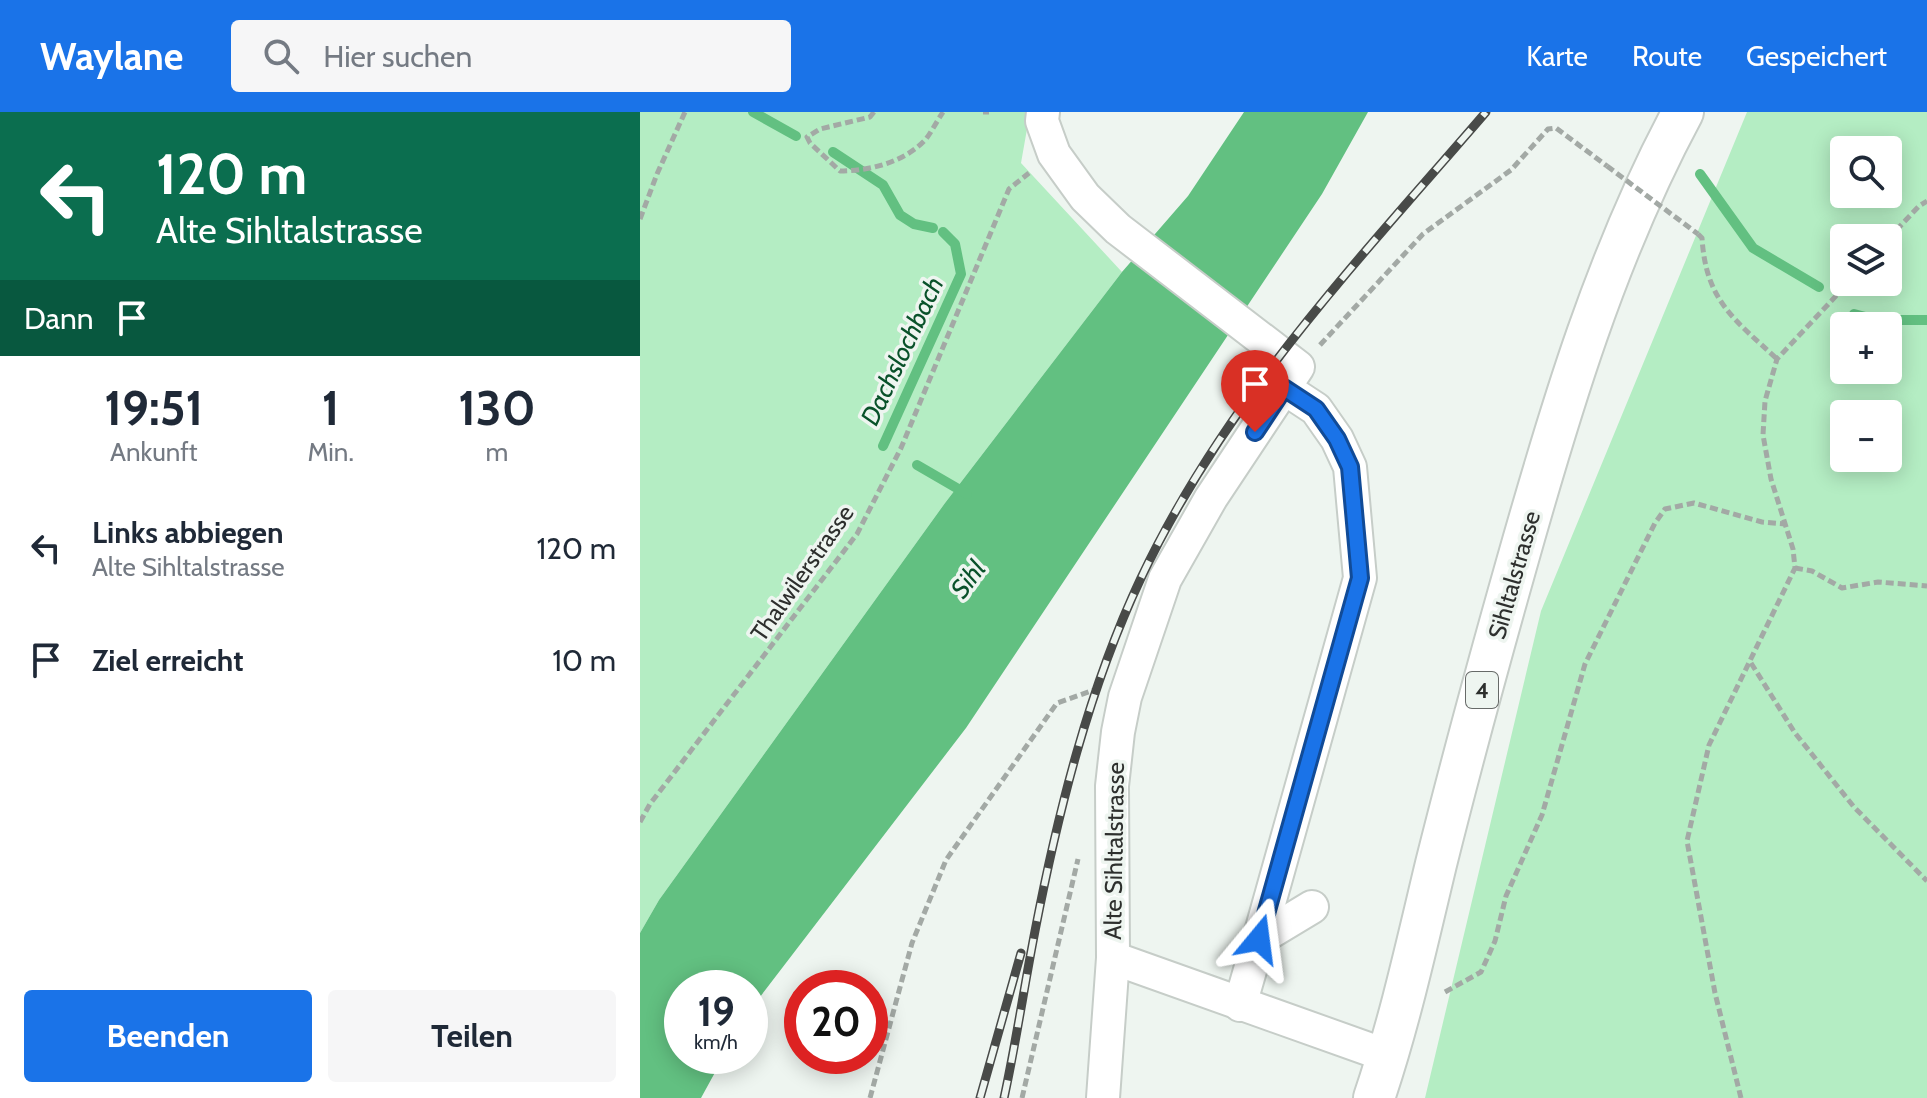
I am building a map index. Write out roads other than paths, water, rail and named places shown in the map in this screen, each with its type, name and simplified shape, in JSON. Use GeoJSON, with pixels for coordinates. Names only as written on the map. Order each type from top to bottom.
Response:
{"type":"FeatureCollection","features":[{"type":"Feature","properties":{"kind":"main road","name":"Sihltalstrasse"},"geometry":{"type":"LineString","coordinates":[[1374,1098],[1409,982],[1463,760],[1546,458],[1617,251],[1649,178],[1683,112]]}},
{"type":"Feature","properties":{"kind":"street"},"geometry":{"type":"LineString","coordinates":[[1043,112],[1042,121],[1054,154],[1085,197],[1118,229],[1256,333],[1316,409],[1337,439],[1350,467],[1360,578],[1240,1005]]}},
{"type":"Feature","properties":{"kind":"street","name":"Alte Sihltalstrasse"},"geometry":{"type":"LineString","coordinates":[[1103,1098],[1113,958],[1112,786],[1125,697],[1165,579],[1211,498],[1291,377]]}},
{"type":"Feature","properties":{"kind":"street"},"geometry":{"type":"LineString","coordinates":[[1259,939],[1312,907]]}},
{"type":"Feature","properties":{"kind":"street"},"geometry":{"type":"LineString","coordinates":[[1113,958],[1388,1056]]}},
{"type":"Feature","properties":{"kind":"water","name":"Sihl"},"geometry":{"type":"Polygon","coordinates":[[[1244,112],[1368,112],[1322,194],[966,728],[768,986],[768,970],[664,970],[664,1074],[714,1074],[701,1098],[640,1098],[640,933],[659,900],[945,503],[1122,272],[1188,196],[1244,112]]]}},
{"type":"Feature","properties":{"kind":"waterway","name":"Dachslochbach"},"geometry":{"type":"LineString","coordinates":[[753,112],[796,136]]}},
{"type":"Feature","properties":{"kind":"waterway","name":"Dachslochbach"},"geometry":{"type":"LineString","coordinates":[[833,152],[883,185],[900,215],[914,224],[933,228]]}},
{"type":"Feature","properties":{"kind":"waterway"},"geometry":{"type":"LineString","coordinates":[[1700,174],[1753,248],[1819,287]]}},
{"type":"Feature","properties":{"kind":"waterway","name":"Dachslochbach"},"geometry":{"type":"LineString","coordinates":[[883,446],[961,274],[955,244],[943,232]]}},
{"type":"Feature","properties":{"kind":"waterway"},"geometry":{"type":"LineString","coordinates":[[1902,320],[1927,320]]}},
{"type":"Feature","properties":{"kind":"waterway","name":"Dachslochbach"},"geometry":{"type":"LineString","coordinates":[[917,465],[967,494]]}},
{"type":"Feature","properties":{"kind":"railway"},"geometry":{"type":"LineString","coordinates":[[1004,1098],[1044,886],[1065,796],[1106,663],[1141,578],[1175,512],[1254,391],[1343,277],[1486,112]]}},
{"type":"Feature","properties":{"kind":"railway"},"geometry":{"type":"LineString","coordinates":[[980,1098],[1021,953]]}}]}
